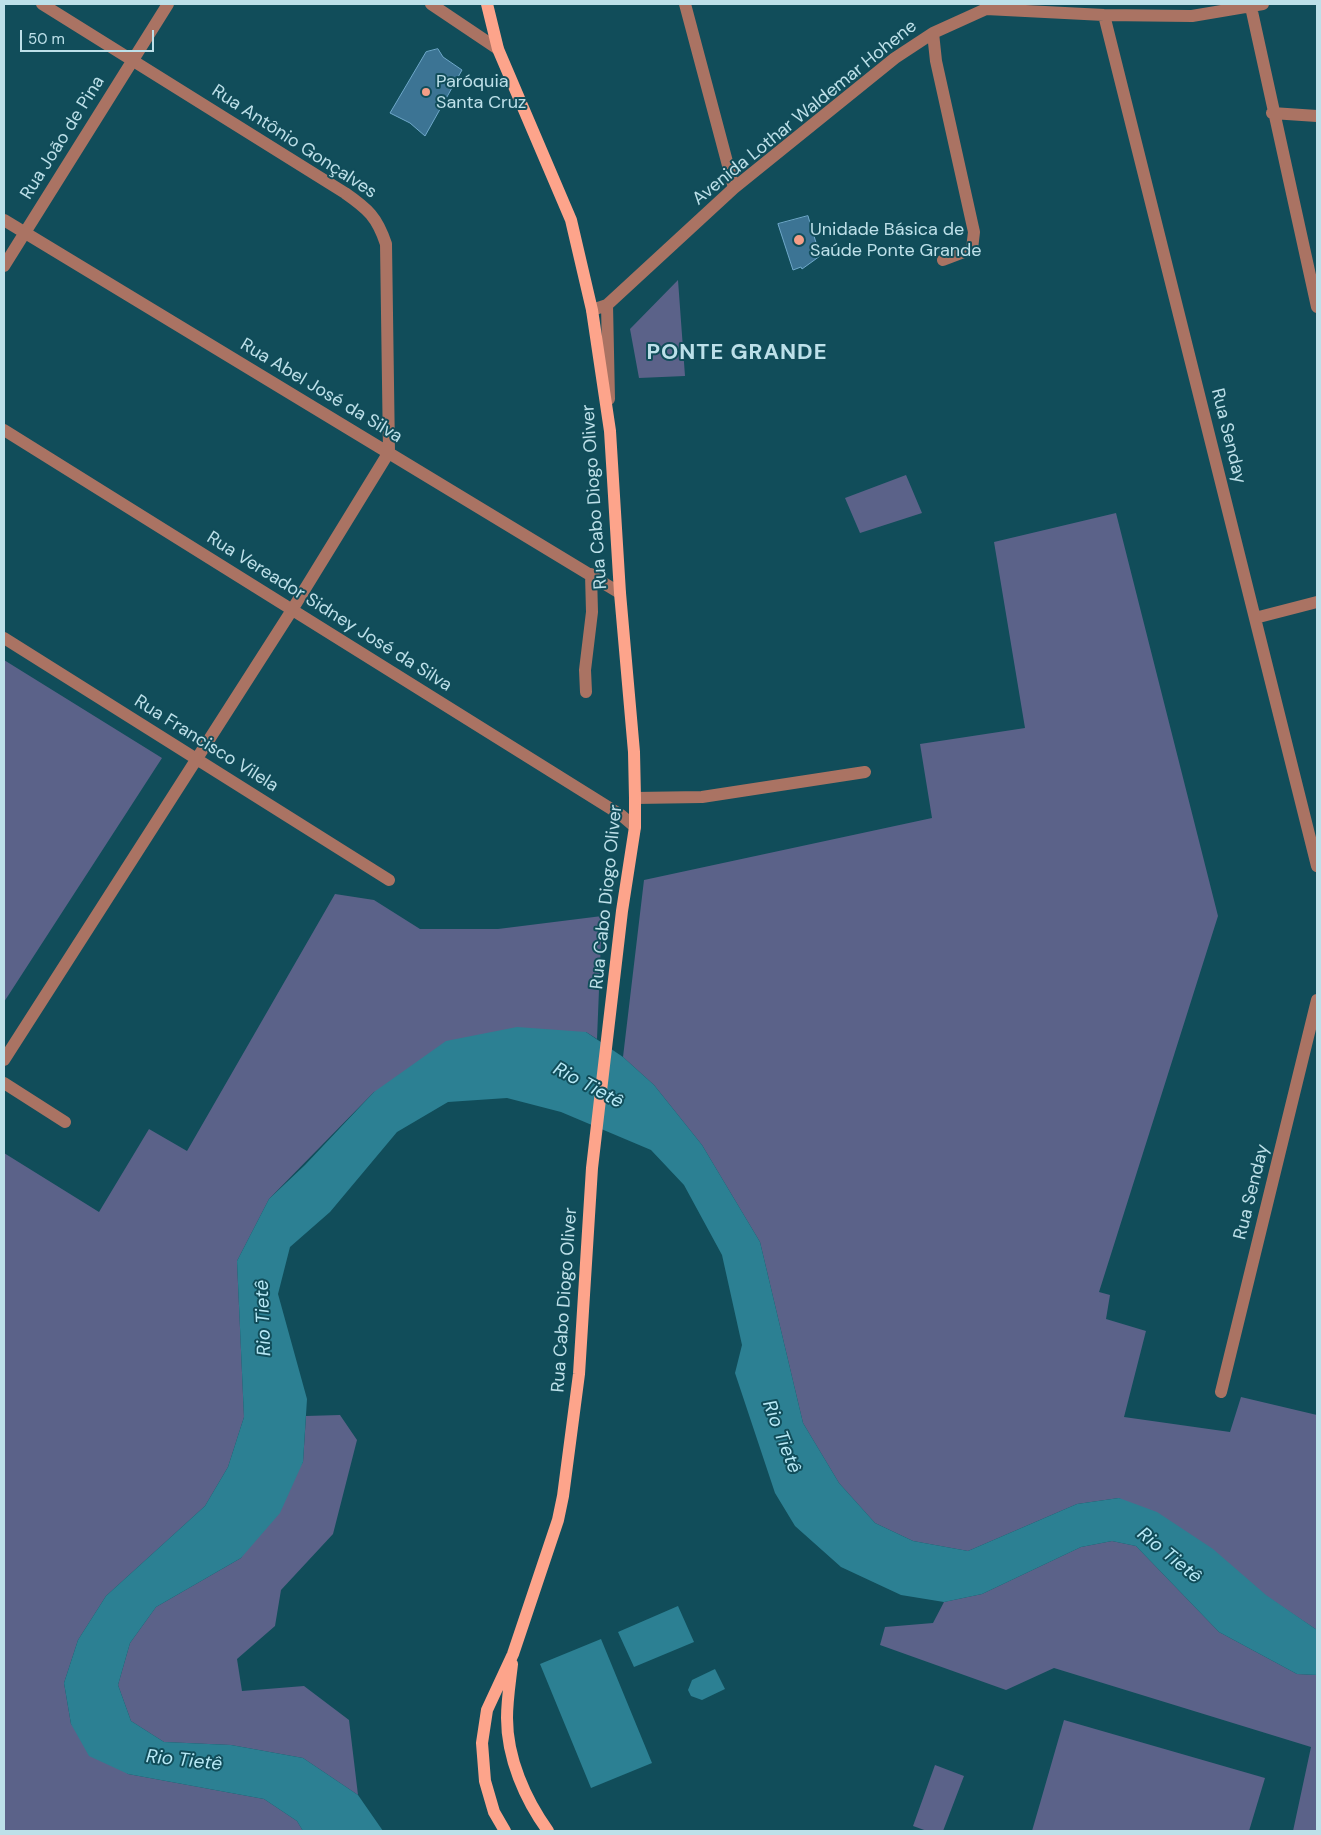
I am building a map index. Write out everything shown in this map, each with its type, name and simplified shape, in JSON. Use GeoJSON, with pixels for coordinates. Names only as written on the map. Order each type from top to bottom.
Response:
{"type":"FeatureCollection","features":[{"type":"Feature","properties":{"kind":"main road","name":"Rua Cabo Diogo Oliver"},"geometry":{"type":"LineString","coordinates":[[486,4],[498,49],[571,220],[592,310],[610,431],[620,593],[634,752],[635,798],[635,827],[622,911],[592,1168],[579,1374],[563,1496],[558,1520],[513,1654],[488,1710],[482,1743],[485,1782],[494,1812],[505,1831]]}},
{"type":"Feature","properties":{"kind":"main road","name":"Rua Cabo Diogo Oliver"},"geometry":{"type":"LineString","coordinates":[[513,1654],[507,1718],[512,1758],[526,1796],[548,1831]]}},
{"type":"Feature","properties":{"kind":"street","name":"Rua Antônio Gonçalves"},"geometry":{"type":"LineString","coordinates":[[42,4],[133,59],[367,208],[379,224],[386,244],[389,452]]}},
{"type":"Feature","properties":{"kind":"street","name":"Rua João de Pina"},"geometry":{"type":"LineString","coordinates":[[4,266],[168,4]]}},
{"type":"Feature","properties":{"kind":"street"},"geometry":{"type":"LineString","coordinates":[[431,4],[498,49]]}},
{"type":"Feature","properties":{"kind":"street"},"geometry":{"type":"LineString","coordinates":[[685,4],[734,188]]}},
{"type":"Feature","properties":{"kind":"street"},"geometry":{"type":"LineString","coordinates":[[1257,5],[1272,113],[1317,307]]}},
{"type":"Feature","properties":{"kind":"street","name":"Avenida Lothar Waldemar Hohene"},"geometry":{"type":"LineString","coordinates":[[592,310],[607,305],[734,188],[895,58],[933,33],[985,7],[1104,15],[1192,16],[1257,5]]}},
{"type":"Feature","properties":{"kind":"street","name":"Rua Senday"},"geometry":{"type":"LineString","coordinates":[[1104,15],[1317,866]]}},
{"type":"Feature","properties":{"kind":"street"},"geometry":{"type":"LineString","coordinates":[[933,33],[936,61],[974,232],[972,249],[943,260]]}},
{"type":"Feature","properties":{"kind":"street"},"geometry":{"type":"LineString","coordinates":[[1272,113],[1317,116]]}},
{"type":"Feature","properties":{"kind":"street","name":"Rua Abel José da Silva"},"geometry":{"type":"LineString","coordinates":[[4,220],[620,593]]}},
{"type":"Feature","properties":{"kind":"street"},"geometry":{"type":"LineString","coordinates":[[607,305],[610,431]]}},
{"type":"Feature","properties":{"kind":"street","name":"Rua Vereador Sidney José da Silva"},"geometry":{"type":"LineString","coordinates":[[4,430],[620,814],[635,827]]}},
{"type":"Feature","properties":{"kind":"street"},"geometry":{"type":"LineString","coordinates":[[4,1060],[292,610],[389,452]]}},
{"type":"Feature","properties":{"kind":"street"},"geometry":{"type":"LineString","coordinates":[[586,692],[585,670],[592,612],[591,574]]}},
{"type":"Feature","properties":{"kind":"street"},"geometry":{"type":"LineString","coordinates":[[1255,618],[1317,602]]}},
{"type":"Feature","properties":{"kind":"street","name":"Rua Francisco Vilela"},"geometry":{"type":"LineString","coordinates":[[4,638],[389,880]]}},
{"type":"Feature","properties":{"kind":"street"},"geometry":{"type":"LineString","coordinates":[[635,798],[702,798],[865,772]]}},
{"type":"Feature","properties":{"kind":"street","name":"Rua Senday"},"geometry":{"type":"LineString","coordinates":[[1221,1392],[1317,1000]]}},
{"type":"Feature","properties":{"kind":"street"},"geometry":{"type":"LineString","coordinates":[[4,1083],[64,1122]]}},
{"type":"Feature","properties":{"kind":"shaded area"},"geometry":{"type":"Polygon","coordinates":[[[678,280],[685,376],[639,378],[630,329],[678,280]]]}},
{"type":"Feature","properties":{"kind":"shaded area"},"geometry":{"type":"Polygon","coordinates":[[[906,475],[922,513],[860,533],[845,498],[906,475]]]}},
{"type":"Feature","properties":{"kind":"shaded area"},"geometry":{"type":"Polygon","coordinates":[[[1116,513],[1218,916],[1099,1292],[1110,1295],[1106,1319],[1146,1331],[1124,1417],[1230,1432],[1241,1397],[1317,1415],[1317,1630],[1119,1498],[1077,1504],[968,1551],[913,1541],[875,1523],[839,1483],[803,1423],[760,1242],[702,1145],[654,1085],[623,1057],[644,880],[932,818],[920,744],[1025,728],[994,542],[1116,513]]]}},
{"type":"Feature","properties":{"kind":"shaded area"},"geometry":{"type":"Polygon","coordinates":[[[4,660],[162,758],[4,1002],[4,660]]]}},
{"type":"Feature","properties":{"kind":"shaded area"},"geometry":{"type":"Polygon","coordinates":[[[335,894],[374,900],[420,929],[498,929],[602,916],[597,1039],[586,1032],[374,1092],[269,1199],[237,1261],[244,1417],[228,1467],[205,1506],[106,1596],[78,1640],[64,1683],[71,1724],[128,1774],[264,1799],[297,1821],[303,1831],[4,1831],[4,1153],[99,1212],[149,1129],[187,1151],[335,894]]]}},
{"type":"Feature","properties":{"kind":"shaded area"},"geometry":{"type":"Polygon","coordinates":[[[340,1415],[357,1440],[333,1534],[281,1590],[275,1626],[237,1659],[242,1691],[304,1686],[349,1720],[358,1795],[303,1758],[231,1745],[164,1742],[131,1721],[118,1685],[130,1643],[156,1607],[241,1558],[303,1462],[306,1416],[340,1415]]]}},
{"type":"Feature","properties":{"kind":"shaded area"},"geometry":{"type":"Polygon","coordinates":[[[1112,1541],[1136,1546],[1219,1632],[1297,1674],[1317,1675],[1317,1831],[1293,1831],[1311,1747],[1054,1668],[1006,1690],[880,1645],[885,1627],[933,1623],[944,1602],[982,1594],[1081,1547],[1112,1541]]]}},
{"type":"Feature","properties":{"kind":"shaded area"},"geometry":{"type":"Polygon","coordinates":[[[1064,1720],[1265,1778],[1249,1831],[1032,1831],[1064,1720]]]}},
{"type":"Feature","properties":{"kind":"shaded area"},"geometry":{"type":"Polygon","coordinates":[[[935,1765],[964,1776],[943,1831],[927,1831],[913,1826],[935,1765]]]}},
{"type":"Feature","properties":{"kind":"water","name":"Rio Tietê"},"geometry":{"type":"Polygon","coordinates":[[[517,1027],[586,1032],[623,1057],[654,1085],[702,1145],[760,1242],[803,1423],[839,1483],[875,1523],[913,1541],[968,1551],[1077,1504],[1119,1498],[1157,1512],[1213,1549],[1266,1595],[1317,1630],[1317,1675],[1297,1674],[1219,1632],[1136,1546],[1112,1541],[1081,1547],[982,1594],[944,1602],[901,1595],[841,1567],[795,1526],[775,1493],[735,1373],[742,1345],[722,1255],[684,1185],[651,1150],[561,1112],[507,1098],[448,1102],[397,1132],[330,1212],[290,1247],[278,1294],[307,1399],[303,1462],[280,1513],[241,1558],[156,1607],[130,1643],[118,1685],[131,1721],[164,1742],[231,1745],[303,1758],[358,1795],[383,1831],[303,1831],[297,1821],[264,1799],[128,1774],[89,1756],[71,1724],[64,1683],[78,1640],[106,1596],[205,1506],[228,1467],[244,1417],[237,1261],[269,1199],[305,1165],[374,1092],[446,1041],[517,1027]]]}},
{"type":"Feature","properties":{"kind":"water"},"geometry":{"type":"Polygon","coordinates":[[[678,1606],[694,1642],[634,1667],[618,1632],[678,1606]]]}},
{"type":"Feature","properties":{"kind":"water"},"geometry":{"type":"Polygon","coordinates":[[[601,1639],[652,1763],[591,1788],[540,1664],[601,1639]]]}},
{"type":"Feature","properties":{"kind":"water"},"geometry":{"type":"Polygon","coordinates":[[[715,1669],[725,1689],[702,1700],[691,1696],[688,1690],[692,1680],[715,1669]]]}},
{"type":"Feature","properties":{"kind":"building","name":"Paróquia Santa Cruz"},"geometry":{"type":"Polygon","coordinates":[[[438,49],[443,57],[462,70],[425,136],[410,123],[390,113],[426,52],[438,49]]]}},
{"type":"Feature","properties":{"kind":"building","name":"Unidade Básica de Saúde Ponte Grande"},"geometry":{"type":"Polygon","coordinates":[[[808,216],[820,256],[802,269],[801,267],[793,270],[778,224],[808,216]]]}},
{"type":"Feature","properties":{"kind":"place","name":"Paróquia Santa Cruz"},"geometry":{"type":"Point","coordinates":[426,92]}},
{"type":"Feature","properties":{"kind":"place","name":"Unidade Básica de Saúde Ponte Grande"},"geometry":{"type":"Point","coordinates":[799,240]}},
{"type":"Feature","properties":{"kind":"district","name":"PONTE GRANDE"},"geometry":{"type":"Point","coordinates":[737,353]}}]}
